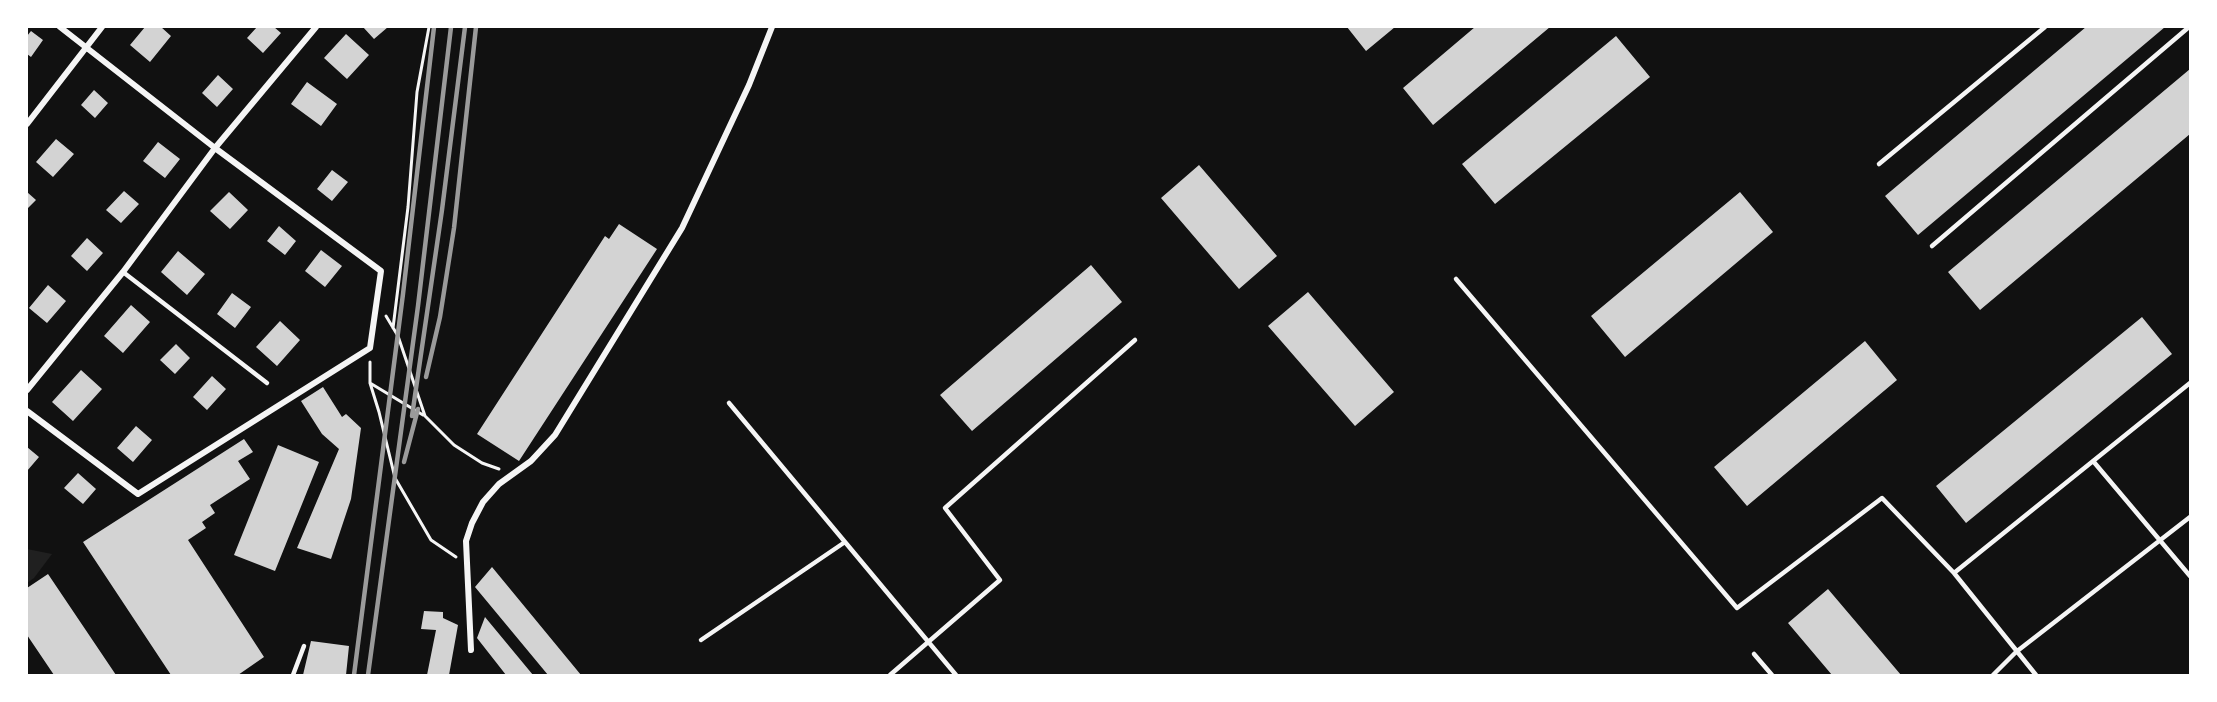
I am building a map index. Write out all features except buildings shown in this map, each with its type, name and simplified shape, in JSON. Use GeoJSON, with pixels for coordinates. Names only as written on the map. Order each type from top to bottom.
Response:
{"type":"FeatureCollection","features":[{"type":"Feature","properties":{"kind":"street"},"geometry":{"type":"LineString","coordinates":[[27,411],[138,494],[370,348],[381,271],[215,148],[60,27]]}},
{"type":"Feature","properties":{"kind":"street"},"geometry":{"type":"LineString","coordinates":[[27,123],[102,27]]}},
{"type":"Feature","properties":{"kind":"street"},"geometry":{"type":"LineString","coordinates":[[27,390],[123,272],[215,148],[315,27]]}},
{"type":"Feature","properties":{"kind":"street"},"geometry":{"type":"LineString","coordinates":[[471,650],[466,541],[472,523],[483,502],[499,484],[531,461],[555,435],[682,228],[749,85],[772,27]]}},
{"type":"Feature","properties":{"kind":"lane"},"geometry":{"type":"LineString","coordinates":[[1879,164],[2045,27]]}},
{"type":"Feature","properties":{"kind":"lane"},"geometry":{"type":"LineString","coordinates":[[1932,246],[2189,27]]}},
{"type":"Feature","properties":{"kind":"lane"},"geometry":{"type":"LineString","coordinates":[[123,272],[267,383]]}},
{"type":"Feature","properties":{"kind":"lane"},"geometry":{"type":"LineString","coordinates":[[1456,279],[1737,608],[1882,498],[1954,573],[2036,675]]}},
{"type":"Feature","properties":{"kind":"lane"},"geometry":{"type":"LineString","coordinates":[[890,675],[1000,580],[945,508],[1135,340]]}},
{"type":"Feature","properties":{"kind":"lane"},"geometry":{"type":"LineString","coordinates":[[1954,573],[2190,383]]}},
{"type":"Feature","properties":{"kind":"lane"},"geometry":{"type":"LineString","coordinates":[[729,403],[956,675]]}},
{"type":"Feature","properties":{"kind":"lane"},"geometry":{"type":"LineString","coordinates":[[2093,461],[2190,576]]}},
{"type":"Feature","properties":{"kind":"lane"},"geometry":{"type":"LineString","coordinates":[[1993,675],[2016,652],[2190,517]]}},
{"type":"Feature","properties":{"kind":"lane"},"geometry":{"type":"LineString","coordinates":[[701,640],[845,542]]}},
{"type":"Feature","properties":{"kind":"lane"},"geometry":{"type":"LineString","coordinates":[[293,675],[304,646]]}},
{"type":"Feature","properties":{"kind":"lane"},"geometry":{"type":"LineString","coordinates":[[1754,654],[1772,675]]}},
{"type":"Feature","properties":{"kind":"path"},"geometry":{"type":"LineString","coordinates":[[393,328],[408,207],[417,92],[429,27]]}},
{"type":"Feature","properties":{"kind":"path"},"geometry":{"type":"LineString","coordinates":[[377,301],[398,336],[425,416]]}},
{"type":"Feature","properties":{"kind":"path"},"geometry":{"type":"LineString","coordinates":[[370,348],[370,383],[395,478],[431,540],[468,564]]}},
{"type":"Feature","properties":{"kind":"path"},"geometry":{"type":"LineString","coordinates":[[370,383],[425,416],[454,445],[482,463],[498,469],[519,470]]}},
{"type":"Feature","properties":{"kind":"shaded area"},"geometry":{"type":"Polygon","coordinates":[[[27,549],[52,554],[34,578],[27,583],[27,549]]]}},
{"type":"Feature","properties":{"kind":"railway"},"geometry":{"type":"LineString","coordinates":[[354,675],[403,294],[434,27]]}},
{"type":"Feature","properties":{"kind":"railway"},"geometry":{"type":"LineString","coordinates":[[368,675],[418,306],[451,27]]}},
{"type":"Feature","properties":{"kind":"railway"},"geometry":{"type":"LineString","coordinates":[[412,416],[442,210],[465,27]]}},
{"type":"Feature","properties":{"kind":"railway"},"geometry":{"type":"LineString","coordinates":[[426,377],[440,317],[454,228],[476,27]]}},
{"type":"Feature","properties":{"kind":"railway"},"geometry":{"type":"LineString","coordinates":[[404,462],[418,409]]}}]}
